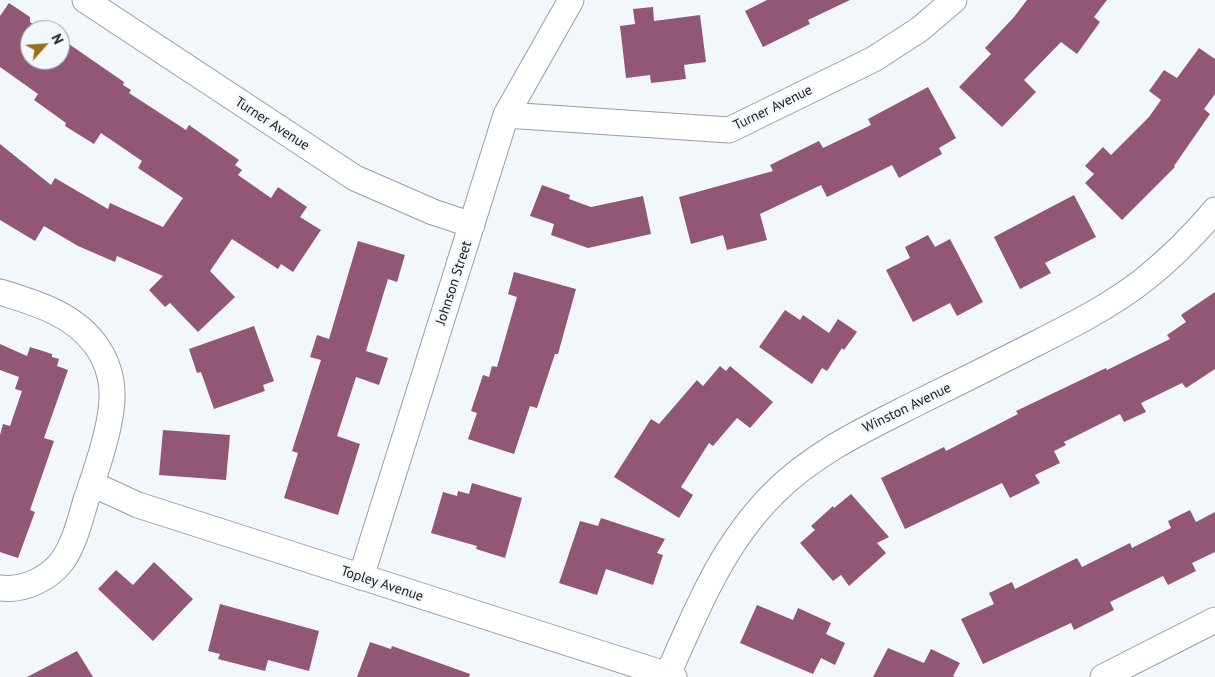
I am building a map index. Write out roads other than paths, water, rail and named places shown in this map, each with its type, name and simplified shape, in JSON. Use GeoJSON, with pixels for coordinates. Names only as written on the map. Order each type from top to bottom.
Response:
{"type":"FeatureCollection","features":[{"type":"Feature","properties":{"kind":"street","name":"Turner Avenue"},"geometry":{"type":"LineString","coordinates":[[85,0],[355,178],[433,212],[472,225]]}},
{"type":"Feature","properties":{"kind":"street","name":"Johnson Street"},"geometry":{"type":"LineString","coordinates":[[361,577],[506,115],[571,0]]}},
{"type":"Feature","properties":{"kind":"street","name":"Turner Avenue"},"geometry":{"type":"LineString","coordinates":[[506,115],[729,130],[874,59],[920,29],[954,0]]}},
{"type":"Feature","properties":{"kind":"street","name":"Winston Avenue"},"geometry":{"type":"LineString","coordinates":[[671,676],[708,584],[719,564],[745,526],[788,480],[821,455],[854,435],[1102,308],[1158,268],[1215,210]]}},
{"type":"Feature","properties":{"kind":"street"},"geometry":{"type":"LineString","coordinates":[[0,292],[44,307],[67,318],[87,334],[102,356],[111,380],[112,406],[92,484],[74,539],[62,560],[44,578],[32,584],[20,588],[0,588]]}},
{"type":"Feature","properties":{"kind":"street","name":"Topley Avenue"},"geometry":{"type":"LineString","coordinates":[[92,484],[138,505],[671,676]]}},
{"type":"Feature","properties":{"kind":"street"},"geometry":{"type":"LineString","coordinates":[[1103,677],[1215,620]]}}]}
